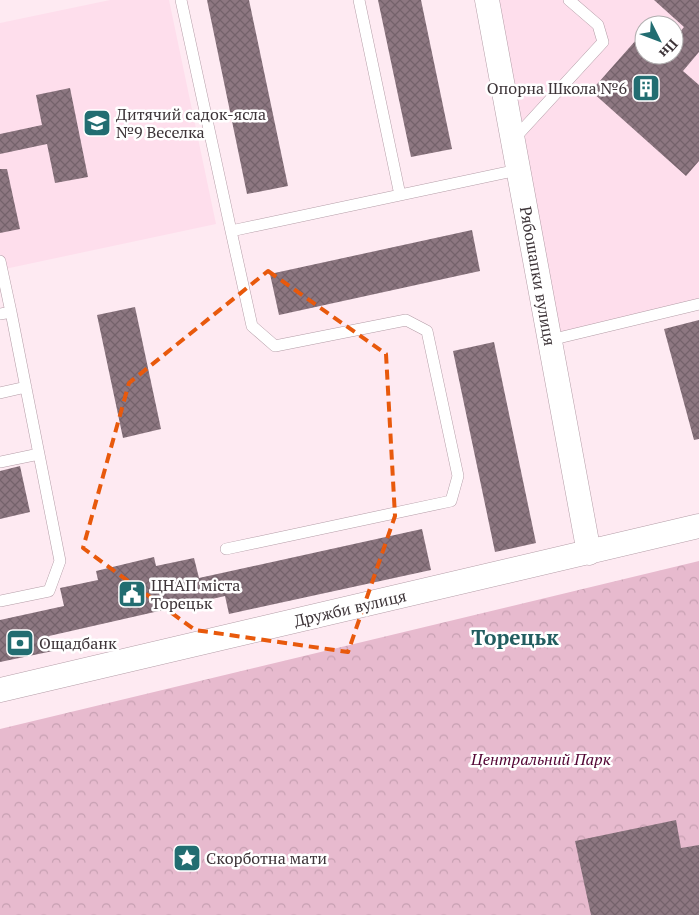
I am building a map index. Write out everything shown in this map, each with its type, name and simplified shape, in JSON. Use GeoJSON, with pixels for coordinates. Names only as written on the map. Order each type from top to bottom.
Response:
{"type":"FeatureCollection","features":[{"type":"Feature","properties":{"kind":"street","name":"Рябошапки вулиця"},"geometry":{"type":"LineString","coordinates":[[487,0],[589,553]]}},
{"type":"Feature","properties":{"kind":"street","name":"Дружби вулиця"},"geometry":{"type":"LineString","coordinates":[[0,690],[699,526]]}},
{"type":"Feature","properties":{"kind":"lane"},"geometry":{"type":"LineString","coordinates":[[182,0],[230,231],[252,326],[275,346],[406,320],[427,331],[458,476],[451,501],[226,549]]}},
{"type":"Feature","properties":{"kind":"lane"},"geometry":{"type":"LineString","coordinates":[[359,0],[400,195]]}},
{"type":"Feature","properties":{"kind":"lane"},"geometry":{"type":"LineString","coordinates":[[513,140],[603,42],[598,25],[569,0]]}},
{"type":"Feature","properties":{"kind":"lane"},"geometry":{"type":"LineString","coordinates":[[230,231],[518,170]]}},
{"type":"Feature","properties":{"kind":"lane"},"geometry":{"type":"LineString","coordinates":[[0,261],[6,313],[26,387],[60,561],[49,591],[0,601]]}},
{"type":"Feature","properties":{"kind":"lane"},"geometry":{"type":"LineString","coordinates":[[550,340],[699,304]]}},
{"type":"Feature","properties":{"kind":"lane"},"geometry":{"type":"LineString","coordinates":[[0,393],[26,387]]}},
{"type":"Feature","properties":{"kind":"lane"},"geometry":{"type":"LineString","coordinates":[[0,462],[39,454]]}},
{"type":"Feature","properties":{"kind":"highlighted area"},"geometry":{"type":"Polygon","coordinates":[[[268,271],[386,354],[395,516],[348,652],[195,630],[83,548],[129,383],[268,271]]]}},
{"type":"Feature","properties":{"kind":"shaded area","name":"Дитячий садок-ясла №9 Веселка"},"geometry":{"type":"Polygon","coordinates":[[[110,0],[169,0],[216,224],[0,270],[0,23],[110,0]]]}},
{"type":"Feature","properties":{"kind":"shaded area"},"geometry":{"type":"Polygon","coordinates":[[[493,0],[699,0],[699,304],[550,340],[493,0]]]}},
{"type":"Feature","properties":{"kind":"green space","name":"Центральний Парк"},"geometry":{"type":"Polygon","coordinates":[[[699,561],[699,915],[0,915],[0,729],[699,561]]]}},
{"type":"Feature","properties":{"kind":"building"},"geometry":{"type":"Polygon","coordinates":[[[207,0],[249,0],[288,186],[247,194],[207,0]]]}},
{"type":"Feature","properties":{"kind":"building"},"geometry":{"type":"Polygon","coordinates":[[[378,0],[421,0],[452,149],[411,157],[378,0]]]}},
{"type":"Feature","properties":{"kind":"building","name":"Опорна Школа №6"},"geometry":{"type":"Polygon","coordinates":[[[654,0],[699,0],[699,52],[683,71],[699,85],[699,161],[686,176],[591,91],[634,42],[634,65],[684,65],[684,15],[671,15],[654,0]]]}},
{"type":"Feature","properties":{"kind":"building"},"geometry":{"type":"Polygon","coordinates":[[[70,88],[88,177],[55,183],[47,144],[0,154],[0,134],[42,125],[36,95],[70,88]]]}},
{"type":"Feature","properties":{"kind":"building"},"geometry":{"type":"Polygon","coordinates":[[[0,169],[7,169],[20,229],[0,233],[0,169]]]}},
{"type":"Feature","properties":{"kind":"building"},"geometry":{"type":"Polygon","coordinates":[[[472,230],[480,271],[279,315],[270,274],[472,230]]]}},
{"type":"Feature","properties":{"kind":"building"},"geometry":{"type":"Polygon","coordinates":[[[135,307],[161,429],[123,438],[97,315],[135,307]]]}},
{"type":"Feature","properties":{"kind":"building"},"geometry":{"type":"Polygon","coordinates":[[[699,320],[699,439],[694,440],[664,329],[699,320]]]}},
{"type":"Feature","properties":{"kind":"building"},"geometry":{"type":"Polygon","coordinates":[[[494,342],[536,543],[495,552],[453,351],[494,342]]]}},
{"type":"Feature","properties":{"kind":"building"},"geometry":{"type":"Polygon","coordinates":[[[20,466],[30,512],[0,519],[0,471],[20,466]]]}},
{"type":"Feature","properties":{"kind":"building"},"geometry":{"type":"Polygon","coordinates":[[[422,529],[431,570],[229,614],[225,596],[49,636],[53,651],[0,662],[0,620],[64,606],[60,588],[98,580],[96,571],[154,557],[156,566],[194,558],[199,578],[422,529]]]}},
{"type":"Feature","properties":{"kind":"building"},"geometry":{"type":"Polygon","coordinates":[[[676,820],[681,848],[699,845],[699,915],[591,915],[575,841],[676,820]]]}},
{"type":"Feature","properties":{"kind":"place","name":"Опорна Школа №6"},"geometry":{"type":"Point","coordinates":[646,88]}},
{"type":"Feature","properties":{"kind":"place","name":"Дитячий садок-ясла №9 Веселка"},"geometry":{"type":"Point","coordinates":[97,123]}},
{"type":"Feature","properties":{"kind":"place","name":"ЦНАП міста Торецьк"},"geometry":{"type":"Point","coordinates":[132,594]}},
{"type":"Feature","properties":{"kind":"place","name":"Ощадбанк"},"geometry":{"type":"Point","coordinates":[20,643]}},
{"type":"Feature","properties":{"kind":"place","name":"Скорботна мати"},"geometry":{"type":"Point","coordinates":[187,858]}},
{"type":"Feature","properties":{"kind":"district","name":"Торецьк"},"geometry":{"type":"Point","coordinates":[515,638]}}]}
